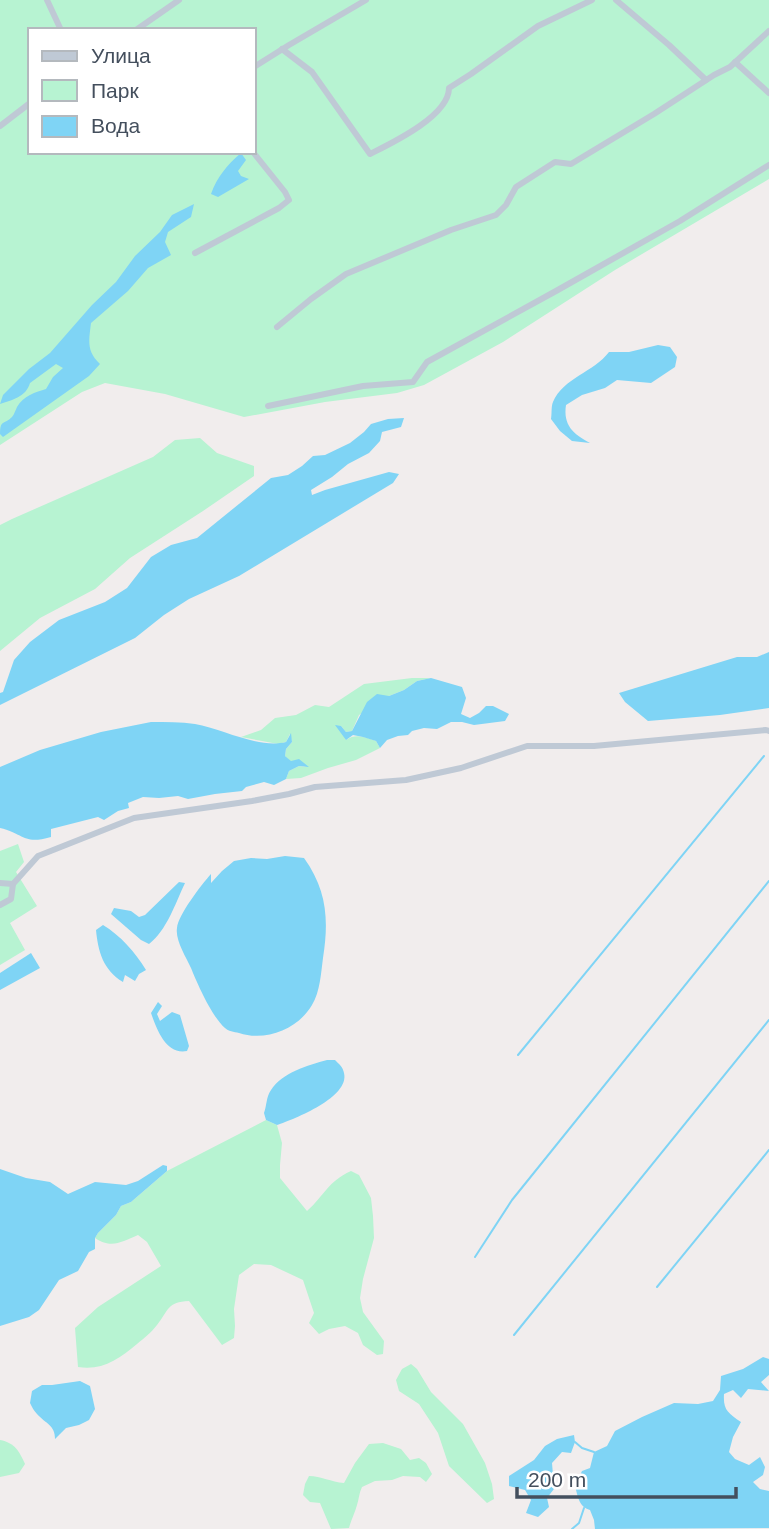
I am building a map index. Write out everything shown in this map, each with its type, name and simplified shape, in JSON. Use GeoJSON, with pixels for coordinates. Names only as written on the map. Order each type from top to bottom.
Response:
{"type":"FeatureCollection","features":[{"type":"Feature","properties":{"kind":"street"},"geometry":{"type":"LineString","coordinates":[[47,0],[60,28]]}},
{"type":"Feature","properties":{"kind":"street"},"geometry":{"type":"LineString","coordinates":[[139,28],[178,0]]}},
{"type":"Feature","properties":{"kind":"street"},"geometry":{"type":"LineString","coordinates":[[256,66],[366,0]]}},
{"type":"Feature","properties":{"kind":"street"},"geometry":{"type":"LineString","coordinates":[[282,49],[312,72],[370,154],[403,138],[436,112],[449,96],[449,88],[538,26],[592,0]]}},
{"type":"Feature","properties":{"kind":"street"},"geometry":{"type":"LineString","coordinates":[[616,0],[706,80]]}},
{"type":"Feature","properties":{"kind":"street"},"geometry":{"type":"LineString","coordinates":[[278,327],[346,274],[451,230],[496,215],[506,205],[516,187],[555,162],[571,164],[730,67],[769,30]]}},
{"type":"Feature","properties":{"kind":"street"},"geometry":{"type":"LineString","coordinates":[[735,62],[769,93]]}},
{"type":"Feature","properties":{"kind":"street"},"geometry":{"type":"LineString","coordinates":[[0,126],[28,105]]}},
{"type":"Feature","properties":{"kind":"street"},"geometry":{"type":"LineString","coordinates":[[195,253],[289,200],[255,154]]}},
{"type":"Feature","properties":{"kind":"street"},"geometry":{"type":"LineString","coordinates":[[268,406],[363,386],[413,382],[428,362],[680,220],[769,165]]}},
{"type":"Feature","properties":{"kind":"street"},"geometry":{"type":"LineString","coordinates":[[0,905],[11,899],[13,884],[38,856],[134,818],[252,802],[314,787],[406,780],[461,768],[527,747],[594,746],[769,731]]}},
{"type":"Feature","properties":{"kind":"street"},"geometry":{"type":"LineString","coordinates":[[0,883],[13,884]]}},
{"type":"Feature","properties":{"kind":"green space"},"geometry":{"type":"Polygon","coordinates":[[[0,0],[769,0],[769,179],[615,270],[503,342],[424,385],[397,393],[325,402],[244,417],[165,394],[105,383],[82,392],[0,445],[0,0]]]}},
{"type":"Feature","properties":{"kind":"green space"},"geometry":{"type":"Polygon","coordinates":[[[200,438],[217,453],[254,466],[254,476],[130,558],[95,589],[40,618],[0,651],[0,525],[153,457],[175,440],[200,438]]]}},
{"type":"Feature","properties":{"kind":"green space"},"geometry":{"type":"Polygon","coordinates":[[[431,678],[417,681],[359,715],[352,731],[346,732],[341,726],[346,740],[357,736],[364,737],[376,741],[380,748],[356,760],[301,778],[286,779],[289,771],[299,766],[307,767],[290,761],[285,756],[286,749],[292,742],[290,734],[286,742],[278,744],[241,737],[261,730],[275,718],[296,715],[315,705],[329,707],[364,684],[431,678]]]}},
{"type":"Feature","properties":{"kind":"green space"},"geometry":{"type":"Polygon","coordinates":[[[18,844],[24,862],[16,872],[37,906],[10,923],[25,950],[0,965],[0,851],[18,844]]]}},
{"type":"Feature","properties":{"kind":"green space"},"geometry":{"type":"Polygon","coordinates":[[[266,1120],[277,1125],[282,1143],[280,1178],[307,1211],[331,1184],[351,1171],[359,1175],[371,1198],[374,1238],[360,1298],[363,1312],[384,1341],[383,1354],[377,1355],[363,1345],[358,1333],[345,1326],[319,1334],[309,1323],[314,1313],[303,1280],[271,1265],[254,1264],[239,1275],[234,1309],[234,1338],[222,1345],[189,1301],[176,1303],[150,1333],[117,1359],[95,1367],[78,1367],[75,1328],[98,1307],[161,1266],[147,1242],[138,1235],[112,1244],[95,1238],[98,1233],[121,1206],[131,1202],[167,1171],[266,1120]]]}},
{"type":"Feature","properties":{"kind":"green space"},"geometry":{"type":"Polygon","coordinates":[[[411,1364],[431,1392],[463,1424],[485,1463],[494,1499],[487,1503],[449,1466],[438,1433],[419,1404],[399,1391],[396,1380],[402,1369],[411,1364]]]}},
{"type":"Feature","properties":{"kind":"green space"},"geometry":{"type":"Polygon","coordinates":[[[0,1440],[13,1445],[21,1455],[25,1464],[19,1473],[0,1477],[0,1440]]]}},
{"type":"Feature","properties":{"kind":"green space"},"geometry":{"type":"Polygon","coordinates":[[[383,1443],[401,1449],[410,1460],[419,1458],[426,1463],[432,1474],[426,1482],[420,1477],[403,1476],[375,1481],[362,1487],[349,1528],[331,1529],[320,1503],[310,1502],[303,1495],[309,1476],[344,1483],[369,1444],[383,1443]]]}},
{"type":"Feature","properties":{"kind":"water"},"geometry":{"type":"Polygon","coordinates":[[[242,154],[246,160],[238,171],[241,176],[249,179],[218,197],[211,194],[216,182],[231,162],[242,154]]]}},
{"type":"Feature","properties":{"kind":"water"},"geometry":{"type":"Polygon","coordinates":[[[194,204],[191,217],[168,232],[165,242],[171,255],[148,268],[128,291],[91,323],[90,350],[100,364],[89,376],[3,437],[0,434],[2,424],[12,417],[20,403],[30,395],[46,389],[53,377],[63,368],[56,364],[30,383],[22,395],[0,404],[3,395],[50,353],[116,282],[172,215],[194,204]]]}},
{"type":"Feature","properties":{"kind":"water"},"geometry":{"type":"Polygon","coordinates":[[[658,345],[670,347],[677,357],[675,367],[651,383],[617,380],[566,405],[566,418],[570,428],[590,443],[572,441],[560,431],[551,419],[552,408],[553,402],[564,387],[609,352],[629,352],[658,345]]]}},
{"type":"Feature","properties":{"kind":"water"},"geometry":{"type":"Polygon","coordinates":[[[404,418],[401,427],[382,432],[380,441],[369,453],[311,490],[312,495],[389,472],[399,474],[393,483],[239,576],[189,599],[135,638],[0,705],[0,693],[3,692],[14,660],[30,642],[59,620],[105,602],[127,588],[151,557],[171,545],[197,538],[271,478],[288,475],[313,456],[325,455],[350,443],[371,424],[404,418]]]}},
{"type":"Feature","properties":{"kind":"water"},"geometry":{"type":"Polygon","coordinates":[[[769,652],[769,708],[648,721],[625,702],[619,693],[737,657],[757,657],[769,652]]]}},
{"type":"Feature","properties":{"kind":"water"},"geometry":{"type":"Polygon","coordinates":[[[431,678],[462,687],[466,698],[461,714],[470,718],[486,706],[493,706],[509,714],[505,721],[474,725],[451,722],[437,729],[412,731],[408,735],[387,740],[380,748],[376,741],[363,737],[353,735],[346,740],[335,725],[341,726],[346,732],[352,731],[367,702],[377,694],[389,696],[417,681],[431,678]]]}},
{"type":"Feature","properties":{"kind":"water"},"geometry":{"type":"Polygon","coordinates":[[[151,722],[206,726],[264,743],[286,742],[291,733],[292,742],[286,749],[285,756],[291,761],[299,759],[309,767],[299,766],[289,771],[286,779],[274,785],[264,782],[246,787],[242,791],[188,799],[178,796],[143,797],[128,803],[129,808],[104,820],[98,817],[51,829],[51,837],[42,839],[29,839],[0,828],[0,767],[40,750],[101,732],[151,722]]]}},
{"type":"Feature","properties":{"kind":"water"},"geometry":{"type":"Polygon","coordinates":[[[285,856],[304,858],[322,894],[326,931],[317,994],[306,1013],[290,1027],[260,1036],[231,1031],[220,1023],[201,991],[179,943],[178,922],[211,874],[211,883],[234,861],[285,856]]]}},
{"type":"Feature","properties":{"kind":"water"},"geometry":{"type":"Polygon","coordinates":[[[179,882],[185,883],[170,916],[161,932],[149,944],[111,914],[114,908],[131,911],[139,917],[145,915],[179,882]]]}},
{"type":"Feature","properties":{"kind":"water"},"geometry":{"type":"Polygon","coordinates":[[[103,925],[127,945],[146,970],[139,974],[135,981],[125,975],[123,982],[106,966],[100,953],[96,930],[103,925]]]}},
{"type":"Feature","properties":{"kind":"water"},"geometry":{"type":"Polygon","coordinates":[[[31,953],[40,968],[0,990],[0,973],[31,953]]]}},
{"type":"Feature","properties":{"kind":"water"},"geometry":{"type":"Polygon","coordinates":[[[158,1002],[162,1006],[157,1014],[160,1021],[172,1012],[180,1015],[189,1046],[187,1051],[173,1049],[159,1034],[151,1013],[158,1002]]]}},
{"type":"Feature","properties":{"kind":"water"},"geometry":{"type":"Polygon","coordinates":[[[335,1060],[343,1071],[344,1082],[339,1090],[320,1106],[296,1118],[277,1125],[266,1120],[264,1113],[267,1098],[276,1084],[296,1070],[335,1060]]]}},
{"type":"Feature","properties":{"kind":"water"},"geometry":{"type":"Polygon","coordinates":[[[163,1165],[167,1166],[167,1171],[131,1202],[121,1206],[98,1233],[95,1249],[89,1252],[78,1271],[59,1280],[39,1310],[29,1317],[0,1326],[0,1169],[26,1178],[50,1182],[68,1194],[95,1182],[126,1185],[138,1181],[163,1165]]]}},
{"type":"Feature","properties":{"kind":"water"},"geometry":{"type":"Polygon","coordinates":[[[763,1357],[769,1359],[769,1375],[761,1382],[769,1391],[748,1389],[741,1398],[733,1390],[724,1394],[724,1404],[727,1411],[741,1422],[729,1452],[735,1459],[749,1465],[760,1457],[765,1467],[763,1475],[753,1482],[760,1489],[769,1491],[769,1528],[595,1529],[590,1510],[581,1504],[575,1486],[582,1471],[590,1468],[594,1452],[607,1446],[615,1431],[674,1403],[698,1404],[713,1401],[720,1390],[721,1376],[743,1369],[763,1357]]]}},
{"type":"Feature","properties":{"kind":"water"},"geometry":{"type":"Polygon","coordinates":[[[80,1381],[90,1386],[95,1409],[89,1420],[66,1428],[55,1439],[52,1428],[36,1413],[30,1403],[32,1391],[42,1385],[80,1381]]]}},
{"type":"Feature","properties":{"kind":"water"},"geometry":{"type":"Polygon","coordinates":[[[574,1435],[575,1442],[571,1453],[562,1452],[552,1463],[557,1485],[547,1498],[549,1507],[538,1517],[526,1513],[531,1500],[525,1490],[509,1486],[509,1476],[534,1460],[545,1446],[557,1439],[574,1435]]]}},
{"type":"Feature","properties":{"kind":"waterway"},"geometry":{"type":"LineString","coordinates":[[518,1055],[764,756]]}},
{"type":"Feature","properties":{"kind":"waterway"},"geometry":{"type":"LineString","coordinates":[[475,1257],[512,1200],[769,881]]}},
{"type":"Feature","properties":{"kind":"waterway"},"geometry":{"type":"LineString","coordinates":[[514,1335],[769,1020]]}},
{"type":"Feature","properties":{"kind":"waterway"},"geometry":{"type":"LineString","coordinates":[[657,1287],[769,1150]]}},
{"type":"Feature","properties":{"kind":"waterway"},"geometry":{"type":"LineString","coordinates":[[575,1442],[594,1452]]}},
{"type":"Feature","properties":{"kind":"waterway"},"geometry":{"type":"LineString","coordinates":[[572,1529],[579,1523],[584,1508]]}}]}
